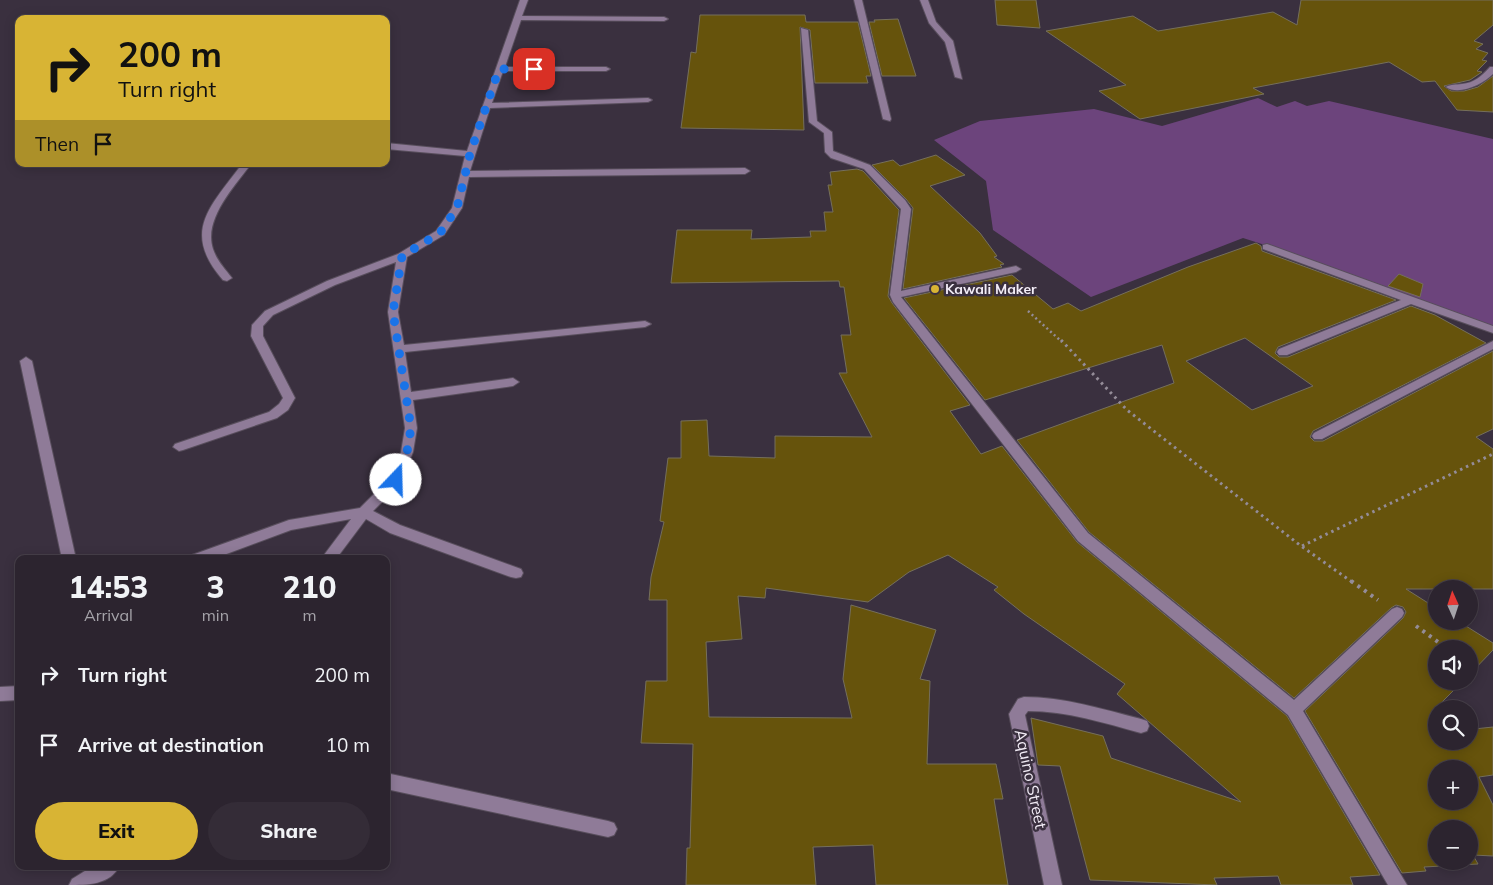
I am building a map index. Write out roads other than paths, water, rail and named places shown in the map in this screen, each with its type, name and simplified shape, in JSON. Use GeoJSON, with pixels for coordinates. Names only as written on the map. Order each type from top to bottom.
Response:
{"type":"FeatureCollection","features":[{"type":"Feature","properties":{"kind":"street"},"geometry":{"type":"LineString","coordinates":[[179,447],[273,415],[284,407],[289,398],[257,336],[258,324],[269,313],[331,283],[402,256],[440,233],[457,208],[470,154],[524,0]]}},
{"type":"Feature","properties":{"kind":"street"},"geometry":{"type":"LineString","coordinates":[[858,0],[887,119]]}},
{"type":"Feature","properties":{"kind":"street"},"geometry":{"type":"LineString","coordinates":[[924,0],[933,22],[949,41],[959,77]]}},
{"type":"Feature","properties":{"kind":"street"},"geometry":{"type":"LineString","coordinates":[[517,18],[664,19]]}},
{"type":"Feature","properties":{"kind":"street"},"geometry":{"type":"LineString","coordinates":[[804,30],[813,122],[828,132],[830,152],[834,156],[867,167],[902,202],[906,209],[895,295],[901,306],[1083,536],[1294,710],[1398,885]]}},
{"type":"Feature","properties":{"kind":"street"},"geometry":{"type":"LineString","coordinates":[[499,69],[606,69]]}},
{"type":"Feature","properties":{"kind":"street"},"geometry":{"type":"LineString","coordinates":[[1450,87],[1468,87],[1480,83],[1493,70]]}},
{"type":"Feature","properties":{"kind":"street"},"geometry":{"type":"LineString","coordinates":[[486,106],[648,100]]}},
{"type":"Feature","properties":{"kind":"street"},"geometry":{"type":"LineString","coordinates":[[390,146],[470,154]]}},
{"type":"Feature","properties":{"kind":"street"},"geometry":{"type":"LineString","coordinates":[[227,278],[213,262],[205,238],[215,208],[244,167]]}},
{"type":"Feature","properties":{"kind":"street"},"geometry":{"type":"LineString","coordinates":[[465,174],[745,170]]}},
{"type":"Feature","properties":{"kind":"street"},"geometry":{"type":"LineString","coordinates":[[1267,247],[1493,330]]}},
{"type":"Feature","properties":{"kind":"street"},"geometry":{"type":"LineString","coordinates":[[331,555],[364,512],[396,480],[407,452],[411,428],[393,312],[402,256]]}},
{"type":"Feature","properties":{"kind":"street"},"geometry":{"type":"LineString","coordinates":[[895,295],[1016,269]]}},
{"type":"Feature","properties":{"kind":"street"},"geometry":{"type":"LineString","coordinates":[[1283,352],[1410,300]]}},
{"type":"Feature","properties":{"kind":"street"},"geometry":{"type":"LineString","coordinates":[[400,349],[645,324]]}},
{"type":"Feature","properties":{"kind":"street"},"geometry":{"type":"LineString","coordinates":[[1318,436],[1493,344]]}},
{"type":"Feature","properties":{"kind":"street"},"geometry":{"type":"LineString","coordinates":[[26,361],[68,555]]}},
{"type":"Feature","properties":{"kind":"street"},"geometry":{"type":"LineString","coordinates":[[406,397],[513,382]]}},
{"type":"Feature","properties":{"kind":"street"},"geometry":{"type":"LineString","coordinates":[[208,555],[289,525],[364,512],[395,529],[516,573]]}},
{"type":"Feature","properties":{"kind":"street"},"geometry":{"type":"LineString","coordinates":[[1294,710],[1397,613]]}},
{"type":"Feature","properties":{"kind":"street"},"geometry":{"type":"LineString","coordinates":[[0,694],[15,693]]}},
{"type":"Feature","properties":{"kind":"street","name":"Aquino Street"},"geometry":{"type":"LineString","coordinates":[[1053,885],[1017,714],[1024,704],[1041,703],[1141,726]]}},
{"type":"Feature","properties":{"kind":"street"},"geometry":{"type":"LineString","coordinates":[[390,782],[608,829]]}},
{"type":"Feature","properties":{"kind":"street"},"geometry":{"type":"LineString","coordinates":[[78,885],[103,870]]}},
{"type":"Feature","properties":{"kind":"place","name":"Kawali Maker"},"geometry":{"type":"Point","coordinates":[935,289]}}]}
